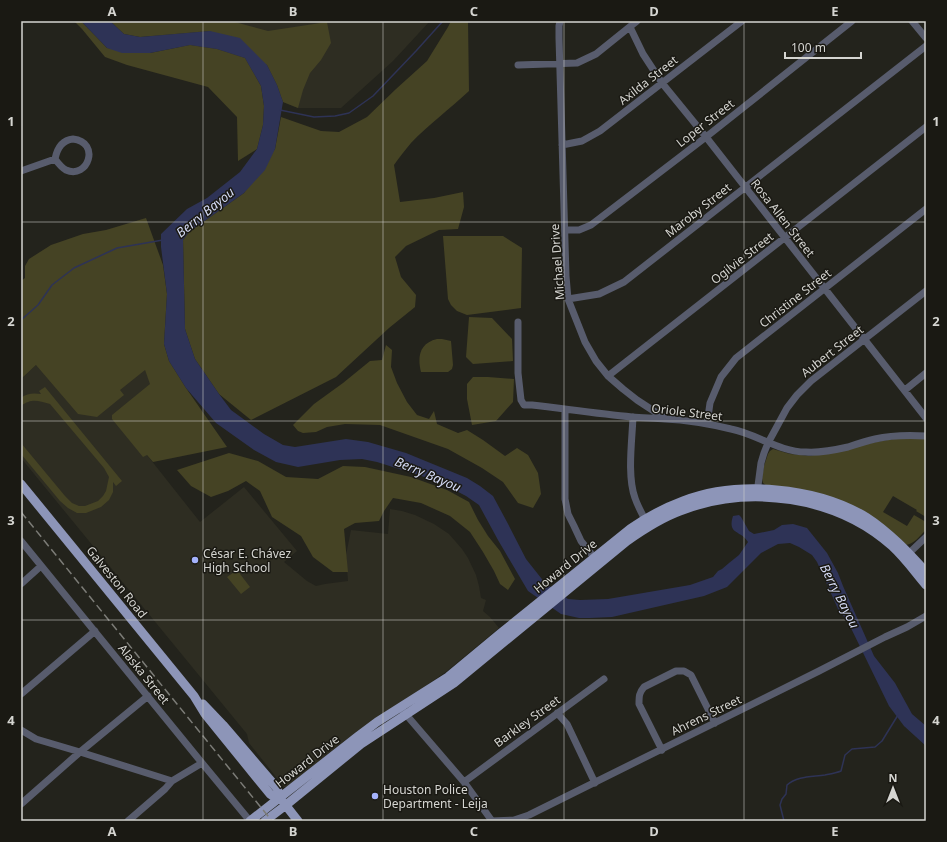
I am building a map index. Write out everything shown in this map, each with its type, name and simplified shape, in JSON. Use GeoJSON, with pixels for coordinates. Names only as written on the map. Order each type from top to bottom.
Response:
{"type":"FeatureCollection","features":[{"type":"Feature","properties":{"kind":"main road","name":"Galveston Road"},"geometry":{"type":"LineString","coordinates":[[21,484],[194,696],[210,710],[227,735],[277,788],[283,802],[298,821]]}},
{"type":"Feature","properties":{"kind":"main road","name":"Howard Drive"},"geometry":{"type":"LineString","coordinates":[[265,821],[283,802],[348,750],[378,722],[403,711],[451,680],[503,636],[597,561],[630,529],[646,523],[684,500],[739,498],[757,493],[780,498],[823,503],[864,526],[907,556],[926,572]]}},
{"type":"Feature","properties":{"kind":"main road","name":"Howard Drive"},"geometry":{"type":"LineString","coordinates":[[907,556],[926,585]]}},
{"type":"Feature","properties":{"kind":"main road","name":"Howard Drive"},"geometry":{"type":"LineString","coordinates":[[250,821],[283,802]]}},
{"type":"Feature","properties":{"kind":"street","name":"Michael Drive"},"geometry":{"type":"LineString","coordinates":[[560,21],[559,38],[562,145],[568,299],[585,342],[596,361],[608,376],[627,393],[666,419]]}},
{"type":"Feature","properties":{"kind":"street"},"geometry":{"type":"LineString","coordinates":[[518,65],[577,63],[596,54],[637,21]]}},
{"type":"Feature","properties":{"kind":"street","name":"Axilda Street"},"geometry":{"type":"LineString","coordinates":[[562,145],[582,141],[600,131],[742,21]]}},
{"type":"Feature","properties":{"kind":"street","name":"Loper Street"},"geometry":{"type":"LineString","coordinates":[[565,230],[579,230],[591,225],[706,137],[852,21]]}},
{"type":"Feature","properties":{"kind":"street"},"geometry":{"type":"LineString","coordinates":[[912,21],[926,38]]}},
{"type":"Feature","properties":{"kind":"street","name":"Rosa Allen Street"},"geometry":{"type":"LineString","coordinates":[[630,27],[643,54],[662,83],[926,418]]}},
{"type":"Feature","properties":{"kind":"street","name":"Maroby Street"},"geometry":{"type":"LineString","coordinates":[[568,299],[599,294],[624,282],[926,46]]}},
{"type":"Feature","properties":{"kind":"street","name":"Ogilvie Street"},"geometry":{"type":"LineString","coordinates":[[608,376],[926,127]]}},
{"type":"Feature","properties":{"kind":"street"},"geometry":{"type":"LineString","coordinates":[[76,140],[83,143],[88,148],[89,159],[87,164],[76,172],[70,172],[64,169],[54,160],[62,144],[66,141],[76,140]]}},
{"type":"Feature","properties":{"kind":"street"},"geometry":{"type":"LineString","coordinates":[[21,171],[54,160]]}},
{"type":"Feature","properties":{"kind":"street","name":"Christine Street"},"geometry":{"type":"LineString","coordinates":[[707,424],[710,403],[721,377],[736,358],[926,209]]}},
{"type":"Feature","properties":{"kind":"street","name":"Aubert Street"},"geometry":{"type":"LineString","coordinates":[[757,493],[764,452],[787,408],[797,395],[810,380],[926,291]]}},
{"type":"Feature","properties":{"kind":"street","name":"Oriole Street"},"geometry":{"type":"LineString","coordinates":[[518,322],[518,373],[521,400],[524,405],[707,424],[744,432],[768,443],[794,451],[819,452],[847,447],[875,439],[903,435],[926,436]]}},
{"type":"Feature","properties":{"kind":"street"},"geometry":{"type":"LineString","coordinates":[[905,390],[926,373]]}},
{"type":"Feature","properties":{"kind":"street"},"geometry":{"type":"LineString","coordinates":[[565,409],[565,499],[568,514],[581,541],[597,561]]}},
{"type":"Feature","properties":{"kind":"street"},"geometry":{"type":"LineString","coordinates":[[633,417],[631,467],[632,488],[634,498],[646,523]]}},
{"type":"Feature","properties":{"kind":"street"},"geometry":{"type":"LineString","coordinates":[[907,556],[926,537]]}},
{"type":"Feature","properties":{"kind":"street","name":"Alaska Street"},"geometry":{"type":"LineString","coordinates":[[21,541],[250,821]]}},
{"type":"Feature","properties":{"kind":"street"},"geometry":{"type":"LineString","coordinates":[[21,584],[42,566]]}},
{"type":"Feature","properties":{"kind":"street","name":"Ahrens Street"},"geometry":{"type":"LineString","coordinates":[[492,821],[514,820],[529,815],[850,656],[926,616]]}},
{"type":"Feature","properties":{"kind":"street"},"geometry":{"type":"LineString","coordinates":[[21,694],[95,631]]}},
{"type":"Feature","properties":{"kind":"street"},"geometry":{"type":"LineString","coordinates":[[662,750],[639,704],[638,696],[644,686],[676,671],[684,671],[691,675],[715,723]]}},
{"type":"Feature","properties":{"kind":"street","name":"Barkley Street"},"geometry":{"type":"LineString","coordinates":[[464,782],[604,680]]}},
{"type":"Feature","properties":{"kind":"street"},"geometry":{"type":"LineString","coordinates":[[21,804],[80,752],[148,696]]}},
{"type":"Feature","properties":{"kind":"street"},"geometry":{"type":"LineString","coordinates":[[403,711],[464,782],[492,821]]}},
{"type":"Feature","properties":{"kind":"street"},"geometry":{"type":"LineString","coordinates":[[558,713],[567,724],[595,783]]}},
{"type":"Feature","properties":{"kind":"street"},"geometry":{"type":"LineString","coordinates":[[21,730],[36,739],[172,781]]}},
{"type":"Feature","properties":{"kind":"street"},"geometry":{"type":"LineString","coordinates":[[128,821],[165,789],[172,781],[202,763]]}},
{"type":"Feature","properties":{"kind":"shaded area"},"geometry":{"type":"Polygon","coordinates":[[[74,21],[81,21],[107,48],[150,53],[190,45],[217,49],[245,58],[261,86],[264,106],[263,125],[257,149],[238,161],[237,117],[208,87],[127,65],[105,57],[74,21]]]}},
{"type":"Feature","properties":{"kind":"shaded area"},"geometry":{"type":"Polygon","coordinates":[[[110,21],[430,21],[393,61],[341,108],[298,108],[283,102],[277,85],[110,21]]]}},
{"type":"Feature","properties":{"kind":"shaded area"},"geometry":{"type":"Polygon","coordinates":[[[110,21],[231,21],[268,31],[327,22],[331,43],[321,60],[310,73],[298,108],[283,102],[277,85],[267,65],[210,31],[140,37],[124,34],[110,21]]]}},
{"type":"Feature","properties":{"kind":"shaded area"},"geometry":{"type":"Polygon","coordinates":[[[451,21],[468,21],[469,91],[418,136],[394,165],[400,202],[434,198],[463,192],[464,207],[458,229],[439,230],[406,246],[395,257],[401,277],[416,295],[415,307],[389,328],[336,377],[251,420],[219,394],[195,359],[185,329],[183,240],[189,232],[244,193],[275,149],[281,117],[321,131],[339,132],[367,117],[427,61],[451,21]]]}},
{"type":"Feature","properties":{"kind":"shaded area"},"geometry":{"type":"Polygon","coordinates":[[[146,218],[163,265],[167,294],[164,344],[169,361],[227,447],[153,462],[147,455],[143,457],[112,419],[112,415],[150,384],[145,370],[120,390],[124,395],[97,417],[78,414],[36,365],[21,379],[21,281],[25,278],[25,266],[29,259],[51,245],[83,234],[106,230],[146,218]]]}},
{"type":"Feature","properties":{"kind":"shaded area"},"geometry":{"type":"Polygon","coordinates":[[[443,236],[503,236],[522,248],[521,308],[467,315],[457,311],[448,299],[443,236]]]}},
{"type":"Feature","properties":{"kind":"shaded area"},"geometry":{"type":"Polygon","coordinates":[[[469,317],[492,318],[512,339],[513,361],[473,364],[466,357],[469,317]]]}},
{"type":"Feature","properties":{"kind":"shaded area"},"geometry":{"type":"Polygon","coordinates":[[[437,339],[451,341],[452,369],[448,372],[421,372],[419,361],[421,351],[423,347],[431,341],[437,339]]]}},
{"type":"Feature","properties":{"kind":"shaded area"},"geometry":{"type":"Polygon","coordinates":[[[386,345],[392,350],[391,367],[397,383],[407,402],[417,415],[429,419],[434,411],[437,424],[458,433],[467,430],[505,456],[517,448],[528,455],[538,473],[541,494],[533,508],[518,503],[503,482],[482,468],[448,449],[380,425],[345,424],[327,427],[316,432],[303,433],[298,431],[293,425],[314,404],[370,361],[382,360],[386,345]]]}},
{"type":"Feature","properties":{"kind":"shaded area","name":"César E. Chávez High School"},"geometry":{"type":"Polygon","coordinates":[[[36,365],[145,370],[151,384],[147,455],[200,522],[244,487],[297,551],[284,562],[307,581],[316,586],[348,581],[346,555],[351,530],[388,534],[390,509],[415,515],[434,524],[449,534],[468,558],[476,575],[481,598],[486,600],[483,611],[499,628],[447,671],[376,718],[344,741],[287,787],[284,787],[249,743],[247,734],[21,458],[21,379],[36,365]]]}},
{"type":"Feature","properties":{"kind":"shaded area"},"geometry":{"type":"Polygon","coordinates":[[[473,377],[514,379],[513,402],[496,421],[472,425],[467,399],[467,384],[473,377]]]}},
{"type":"Feature","properties":{"kind":"shaded area"},"geometry":{"type":"Polygon","coordinates":[[[45,387],[122,481],[116,486],[113,482],[113,492],[109,500],[101,507],[86,513],[77,513],[60,501],[21,454],[21,443],[72,503],[79,506],[85,506],[98,501],[106,491],[109,477],[104,468],[50,404],[32,401],[21,406],[21,398],[31,394],[41,394],[39,391],[45,387]]]}},
{"type":"Feature","properties":{"kind":"shaded area"},"geometry":{"type":"Polygon","coordinates":[[[899,438],[926,439],[926,517],[893,496],[883,512],[907,526],[914,515],[926,522],[926,530],[914,542],[908,545],[763,483],[762,478],[764,466],[768,454],[773,449],[790,454],[810,456],[899,438]]]}},
{"type":"Feature","properties":{"kind":"shaded area"},"geometry":{"type":"Polygon","coordinates":[[[229,453],[258,461],[286,477],[318,479],[343,466],[365,467],[411,477],[447,490],[469,502],[478,520],[500,551],[515,579],[508,590],[500,584],[494,571],[470,532],[450,516],[421,503],[393,498],[379,521],[355,523],[344,529],[348,572],[333,572],[313,557],[301,536],[272,517],[260,491],[246,481],[228,491],[211,497],[191,486],[177,470],[229,453]]]}},
{"type":"Feature","properties":{"kind":"shaded area"},"geometry":{"type":"Polygon","coordinates":[[[237,570],[250,587],[241,594],[227,577],[237,570]]]}},
{"type":"Feature","properties":{"kind":"water","name":"Berry Bayou"},"geometry":{"type":"Polygon","coordinates":[[[81,21],[110,21],[124,34],[140,37],[210,31],[240,38],[267,65],[277,85],[283,102],[275,149],[265,170],[244,193],[189,232],[183,240],[185,329],[195,359],[231,410],[264,434],[283,445],[295,447],[346,439],[368,442],[406,453],[467,478],[493,496],[526,559],[545,583],[568,599],[608,599],[690,585],[713,577],[718,571],[739,555],[748,542],[733,529],[733,516],[739,515],[749,531],[754,534],[774,530],[782,525],[793,524],[807,528],[827,553],[838,573],[874,656],[895,683],[912,714],[926,726],[926,746],[904,726],[889,706],[848,622],[838,609],[817,562],[812,555],[799,547],[790,543],[778,544],[761,553],[727,587],[704,596],[612,617],[579,618],[561,614],[528,591],[479,505],[466,496],[437,481],[377,462],[362,459],[340,460],[298,467],[276,462],[254,450],[216,423],[186,388],[169,361],[164,344],[167,294],[161,247],[161,234],[187,209],[207,198],[240,172],[257,149],[263,125],[264,106],[261,86],[245,58],[217,49],[190,45],[150,53],[122,53],[107,48],[81,21]]]}},
{"type":"Feature","properties":{"kind":"waterway"},"geometry":{"type":"LineString","coordinates":[[280,110],[314,117],[335,116],[349,113],[373,96],[443,21]]}},
{"type":"Feature","properties":{"kind":"waterway"},"geometry":{"type":"LineString","coordinates":[[21,320],[38,305],[52,285],[74,268],[117,248],[163,240]]}},
{"type":"Feature","properties":{"kind":"waterway"},"geometry":{"type":"LineString","coordinates":[[784,821],[780,805],[786,794],[787,785],[800,778],[825,775],[841,771],[845,755],[852,749],[875,747],[882,741],[898,715]]}},
{"type":"Feature","properties":{"kind":"railway"},"geometry":{"type":"LineString","coordinates":[[21,512],[272,821]]}},
{"type":"Feature","properties":{"kind":"place","name":"César E. Chávez High School"},"geometry":{"type":"Point","coordinates":[195,560]}},
{"type":"Feature","properties":{"kind":"place","name":"Houston Police Department - Leija"},"geometry":{"type":"Point","coordinates":[375,796]}}]}
